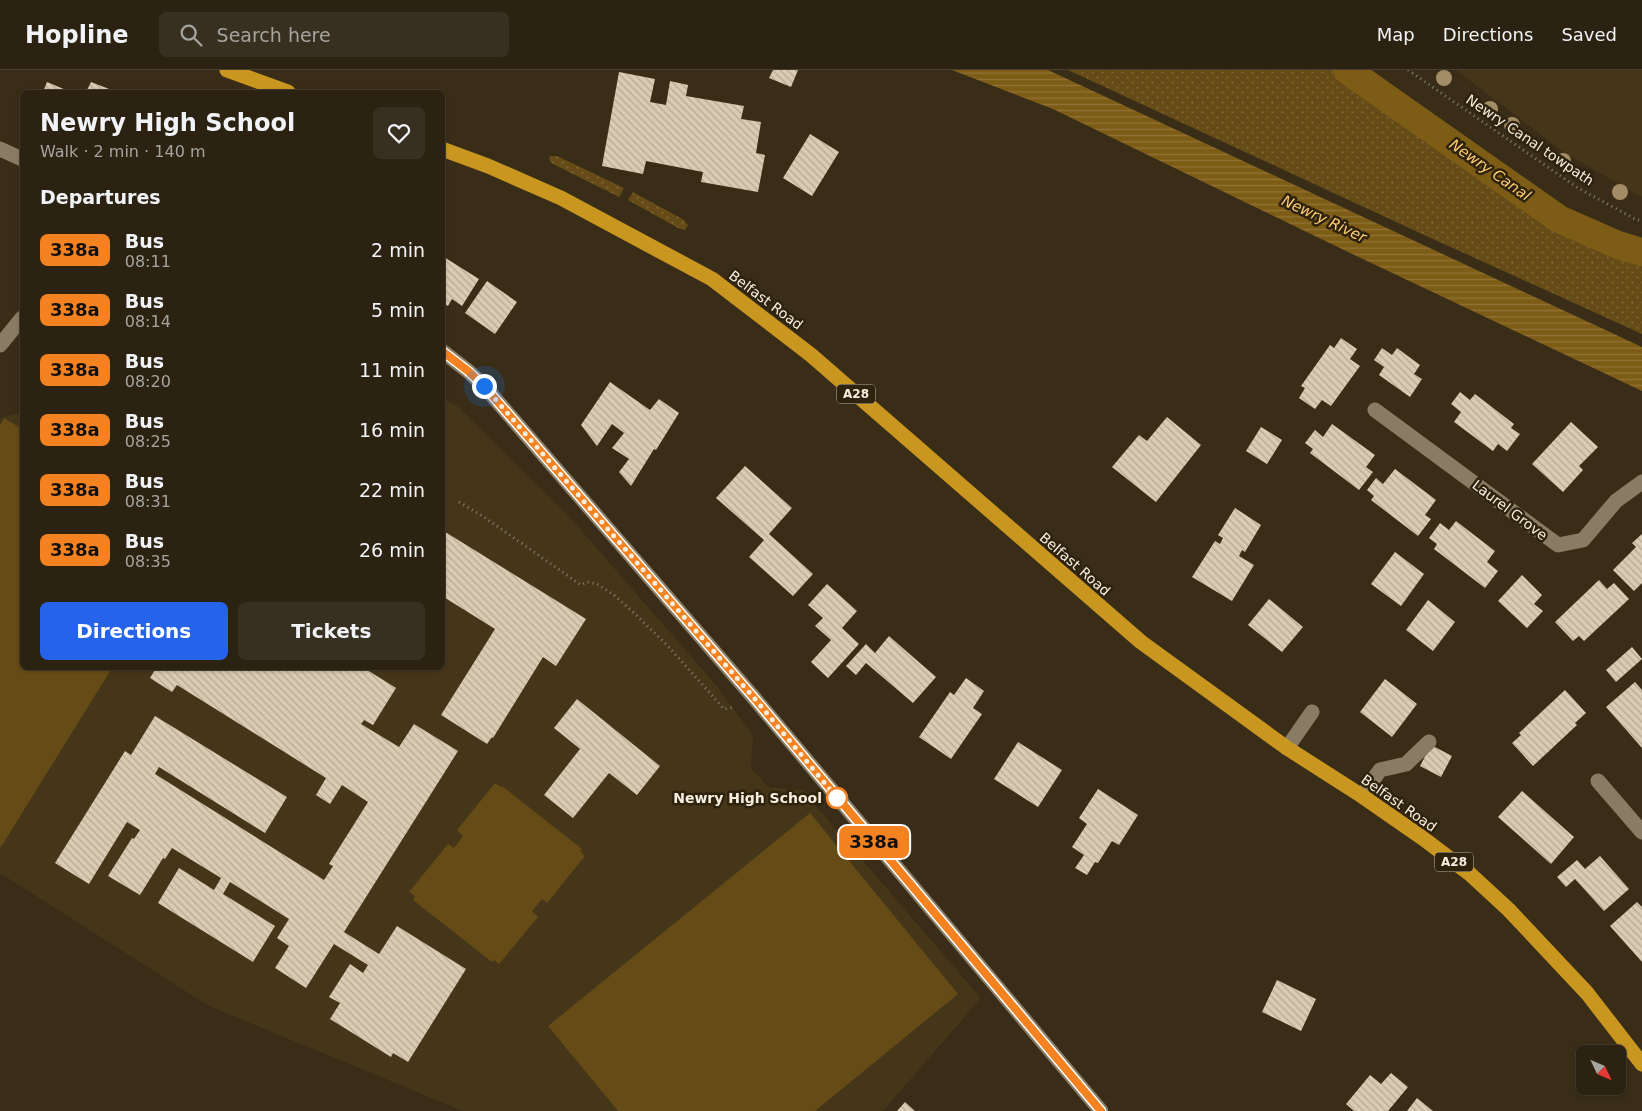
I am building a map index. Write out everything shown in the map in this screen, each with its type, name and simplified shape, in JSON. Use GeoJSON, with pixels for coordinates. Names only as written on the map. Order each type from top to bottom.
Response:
{"type":"FeatureCollection","features":[{"type":"Feature","properties":{"kind":"highway"},"geometry":{"type":"LineString","coordinates":[[227,70],[282,90]]}},
{"type":"Feature","properties":{"kind":"highway","name":"Belfast Road"},"geometry":{"type":"LineString","coordinates":[[445,150],[488,166],[561,198],[712,279],[811,355],[1141,642],[1287,748],[1362,796],[1470,874],[1509,910],[1587,993],[1642,1064]]}},
{"type":"Feature","properties":{"kind":"street"},"geometry":{"type":"LineString","coordinates":[[0,150],[20,158]]}},
{"type":"Feature","properties":{"kind":"street"},"geometry":{"type":"LineString","coordinates":[[0,345],[20,320]]}},
{"type":"Feature","properties":{"kind":"street"},"geometry":{"type":"LineString","coordinates":[[445,352],[484,386],[755,699],[1101,1111]]}},
{"type":"Feature","properties":{"kind":"street","name":"Laurel Grove"},"geometry":{"type":"LineString","coordinates":[[1375,410],[1558,546],[1583,540],[1616,501],[1642,482]]}},
{"type":"Feature","properties":{"kind":"street"},"geometry":{"type":"LineString","coordinates":[[1287,748],[1312,712]]}},
{"type":"Feature","properties":{"kind":"street"},"geometry":{"type":"LineString","coordinates":[[1362,796],[1380,770],[1406,764],[1429,742]]}},
{"type":"Feature","properties":{"kind":"street"},"geometry":{"type":"LineString","coordinates":[[1598,780],[1642,832]]}},
{"type":"Feature","properties":{"kind":"path","name":"Newry Canal towpath"},"geometry":{"type":"LineString","coordinates":[[1408,70],[1578,188],[1642,222]]}},
{"type":"Feature","properties":{"kind":"path"},"geometry":{"type":"LineString","coordinates":[[459,502],[492,522],[581,585],[587,582],[597,584],[614,595],[668,646],[724,709],[738,707]]}},
{"type":"Feature","properties":{"kind":"shaded area"},"geometry":{"type":"Polygon","coordinates":[[[1068,70],[1333,70],[1563,229],[1642,257],[1642,334],[1422,234],[1068,70]]]}},
{"type":"Feature","properties":{"kind":"shaded area"},"geometry":{"type":"Polygon","coordinates":[[[1456,70],[1642,70],[1642,197],[1565,153],[1456,70]]]}},
{"type":"Feature","properties":{"kind":"shaded area"},"geometry":{"type":"Polygon","coordinates":[[[550,156],[557,156],[624,188],[619,197],[553,164],[549,160],[550,156]]]}},
{"type":"Feature","properties":{"kind":"shaded area"},"geometry":{"type":"Polygon","coordinates":[[[633,192],[684,220],[688,225],[685,230],[628,200],[633,192]]]}},
{"type":"Feature","properties":{"kind":"shaded area","name":"Newry High School"},"geometry":{"type":"Polygon","coordinates":[[[445,399],[457,406],[567,514],[715,684],[753,735],[751,768],[768,787],[802,790],[981,998],[883,1111],[463,1111],[209,1006],[0,873],[0,418],[17,414],[20,416],[20,670],[445,670],[445,399]]]}},
{"type":"Feature","properties":{"kind":"shaded area"},"geometry":{"type":"Polygon","coordinates":[[[4,418],[20,428],[20,670],[111,670],[1,847],[0,846],[0,425],[4,418]]]}},
{"type":"Feature","properties":{"kind":"shaded area"},"geometry":{"type":"Polygon","coordinates":[[[495,783],[502,786],[582,849],[580,851],[585,856],[547,903],[542,899],[532,911],[538,917],[499,964],[494,960],[492,962],[413,900],[415,896],[409,892],[448,844],[454,848],[463,836],[457,830],[495,783]]]}},
{"type":"Feature","properties":{"kind":"shaded area"},"geometry":{"type":"Polygon","coordinates":[[[810,813],[958,994],[815,1111],[618,1111],[548,1026],[810,813]]]}},
{"type":"Feature","properties":{"kind":"water","name":"Newry River"},"geometry":{"type":"Polygon","coordinates":[[[952,70],[1048,70],[1642,347],[1642,391],[1346,251],[1053,109],[952,70]]]}},
{"type":"Feature","properties":{"kind":"building"},"geometry":{"type":"Polygon","coordinates":[[[773,70],[798,70],[791,87],[769,78],[773,70]]]}},
{"type":"Feature","properties":{"kind":"building"},"geometry":{"type":"Polygon","coordinates":[[[619,72],[655,79],[650,102],[666,105],[670,81],[688,85],[686,96],[744,106],[741,119],[761,122],[756,153],[765,155],[758,192],[701,182],[703,172],[646,161],[643,174],[602,166],[619,72]]]}},
{"type":"Feature","properties":{"kind":"building"},"geometry":{"type":"Polygon","coordinates":[[[47,82],[66,90],[44,90],[47,82]]]}},
{"type":"Feature","properties":{"kind":"building"},"geometry":{"type":"Polygon","coordinates":[[[91,82],[112,90],[87,90],[91,82]]]}},
{"type":"Feature","properties":{"kind":"building"},"geometry":{"type":"Polygon","coordinates":[[[810,134],[839,152],[812,196],[783,178],[810,134]]]}},
{"type":"Feature","properties":{"kind":"building"},"geometry":{"type":"Polygon","coordinates":[[[445,258],[479,279],[462,306],[452,299],[448,306],[445,304],[445,258]]]}},
{"type":"Feature","properties":{"kind":"building"},"geometry":{"type":"Polygon","coordinates":[[[487,281],[517,302],[495,334],[465,313],[487,281]]]}},
{"type":"Feature","properties":{"kind":"building"},"geometry":{"type":"Polygon","coordinates":[[[1341,338],[1357,349],[1350,359],[1360,366],[1331,406],[1322,400],[1315,409],[1299,398],[1305,388],[1301,386],[1330,345],[1334,348],[1341,338]]]}},
{"type":"Feature","properties":{"kind":"building"},"geometry":{"type":"Polygon","coordinates":[[[1382,348],[1392,355],[1397,348],[1420,365],[1414,374],[1422,379],[1410,397],[1379,375],[1384,367],[1374,360],[1382,348]]]}},
{"type":"Feature","properties":{"kind":"building"},"geometry":{"type":"Polygon","coordinates":[[[610,382],[650,410],[659,399],[679,413],[631,486],[619,472],[629,459],[612,448],[624,433],[612,424],[597,446],[581,425],[610,382]]]}},
{"type":"Feature","properties":{"kind":"building"},"geometry":{"type":"Polygon","coordinates":[[[1460,392],[1470,400],[1475,394],[1514,424],[1511,428],[1520,434],[1507,451],[1498,444],[1493,451],[1454,422],[1461,412],[1451,404],[1460,392]]]}},
{"type":"Feature","properties":{"kind":"building"},"geometry":{"type":"Polygon","coordinates":[[[1167,417],[1201,445],[1156,502],[1112,467],[1139,435],[1147,441],[1167,417]]]}},
{"type":"Feature","properties":{"kind":"building"},"geometry":{"type":"Polygon","coordinates":[[[1571,422],[1598,447],[1579,466],[1583,470],[1563,492],[1532,464],[1571,422]]]}},
{"type":"Feature","properties":{"kind":"building"},"geometry":{"type":"Polygon","coordinates":[[[1332,424],[1375,455],[1366,467],[1373,472],[1359,490],[1310,453],[1313,449],[1305,443],[1315,430],[1323,437],[1332,424]]]}},
{"type":"Feature","properties":{"kind":"building"},"geometry":{"type":"Polygon","coordinates":[[[1261,427],[1282,440],[1267,464],[1246,451],[1261,427]]]}},
{"type":"Feature","properties":{"kind":"building"},"geometry":{"type":"Polygon","coordinates":[[[745,466],[792,508],[769,534],[813,574],[793,596],[749,557],[764,540],[716,498],[745,466]]]}},
{"type":"Feature","properties":{"kind":"building"},"geometry":{"type":"Polygon","coordinates":[[[1395,469],[1436,500],[1425,515],[1431,519],[1418,536],[1371,500],[1374,496],[1367,490],[1376,478],[1383,484],[1395,469]]]}},
{"type":"Feature","properties":{"kind":"building"},"geometry":{"type":"Polygon","coordinates":[[[1235,508],[1261,525],[1245,552],[1242,550],[1239,556],[1254,565],[1232,601],[1192,577],[1215,541],[1220,544],[1223,538],[1218,535],[1235,508]]]}},
{"type":"Feature","properties":{"kind":"building"},"geometry":{"type":"Polygon","coordinates":[[[1456,521],[1495,551],[1487,562],[1498,571],[1485,588],[1434,549],[1437,544],[1429,538],[1440,523],[1449,530],[1456,521]]]}},
{"type":"Feature","properties":{"kind":"building"},"geometry":{"type":"Polygon","coordinates":[[[445,532],[586,619],[556,666],[543,657],[493,738],[487,744],[441,715],[495,629],[445,598],[445,532]]]}},
{"type":"Feature","properties":{"kind":"building"},"geometry":{"type":"Polygon","coordinates":[[[1642,534],[1642,583],[1634,591],[1613,570],[1636,547],[1632,543],[1642,534]]]}},
{"type":"Feature","properties":{"kind":"building"},"geometry":{"type":"Polygon","coordinates":[[[1395,552],[1424,574],[1401,606],[1371,584],[1395,552]]]}},
{"type":"Feature","properties":{"kind":"building"},"geometry":{"type":"Polygon","coordinates":[[[1522,575],[1542,595],[1534,604],[1543,611],[1527,628],[1498,601],[1522,575]]]}},
{"type":"Feature","properties":{"kind":"building"},"geometry":{"type":"Polygon","coordinates":[[[1599,580],[1607,589],[1614,583],[1629,599],[1584,641],[1579,636],[1573,641],[1555,622],[1599,580]]]}},
{"type":"Feature","properties":{"kind":"building"},"geometry":{"type":"Polygon","coordinates":[[[827,584],[857,611],[842,628],[859,644],[828,678],[811,662],[831,640],[815,626],[823,618],[808,605],[827,584]]]}},
{"type":"Feature","properties":{"kind":"building"},"geometry":{"type":"Polygon","coordinates":[[[1269,599],[1303,627],[1282,652],[1248,625],[1269,599]]]}},
{"type":"Feature","properties":{"kind":"building"},"geometry":{"type":"Polygon","coordinates":[[[1428,600],[1455,622],[1433,651],[1406,630],[1428,600]]]}},
{"type":"Feature","properties":{"kind":"building"},"geometry":{"type":"Polygon","coordinates":[[[889,636],[936,677],[913,703],[866,663],[856,675],[846,666],[866,644],[875,653],[889,636]]]}},
{"type":"Feature","properties":{"kind":"building"},"geometry":{"type":"Polygon","coordinates":[[[1632,647],[1642,659],[1616,682],[1606,670],[1632,647]]]}},
{"type":"Feature","properties":{"kind":"building"},"geometry":{"type":"Polygon","coordinates":[[[155,670],[367,670],[396,688],[373,725],[364,720],[361,724],[399,747],[414,724],[458,751],[344,932],[379,954],[397,926],[466,969],[408,1062],[393,1053],[391,1057],[330,1019],[340,1003],[329,997],[350,964],[363,973],[368,965],[334,944],[306,988],[275,968],[289,946],[277,938],[289,919],[230,882],[223,894],[275,926],[253,962],[158,903],[179,868],[214,890],[221,878],[172,848],[165,859],[163,858],[140,895],[108,876],[132,838],[134,839],[140,830],[127,822],[89,884],[55,863],[125,751],[131,755],[155,716],[287,797],[265,833],[159,767],[155,774],[324,880],[333,866],[329,864],[368,802],[342,785],[330,804],[316,795],[326,778],[177,685],[172,692],[150,678],[155,670]]]}},
{"type":"Feature","properties":{"kind":"building"},"geometry":{"type":"Polygon","coordinates":[[[966,678],[984,691],[973,708],[982,714],[951,759],[919,737],[950,692],[954,695],[966,678]]]}},
{"type":"Feature","properties":{"kind":"building"},"geometry":{"type":"Polygon","coordinates":[[[1385,679],[1417,704],[1392,737],[1360,712],[1385,679]]]}},
{"type":"Feature","properties":{"kind":"building"},"geometry":{"type":"Polygon","coordinates":[[[1635,682],[1642,690],[1642,748],[1606,707],[1635,682]]]}},
{"type":"Feature","properties":{"kind":"building"},"geometry":{"type":"Polygon","coordinates":[[[1565,690],[1586,713],[1575,723],[1577,725],[1533,766],[1512,743],[1521,735],[1519,733],[1565,690]]]}},
{"type":"Feature","properties":{"kind":"building"},"geometry":{"type":"Polygon","coordinates":[[[577,699],[660,766],[637,795],[609,773],[573,818],[544,795],[580,749],[554,728],[577,699]]]}},
{"type":"Feature","properties":{"kind":"building"},"geometry":{"type":"Polygon","coordinates":[[[1018,742],[1062,770],[1038,807],[994,779],[1018,742]]]}},
{"type":"Feature","properties":{"kind":"building"},"geometry":{"type":"Polygon","coordinates":[[[1431,745],[1452,756],[1441,777],[1420,766],[1431,745]]]}},
{"type":"Feature","properties":{"kind":"building"},"geometry":{"type":"Polygon","coordinates":[[[1098,789],[1138,815],[1119,845],[1112,841],[1098,863],[1095,862],[1087,875],[1075,868],[1084,855],[1072,847],[1087,824],[1079,818],[1098,789]]]}},
{"type":"Feature","properties":{"kind":"building"},"geometry":{"type":"Polygon","coordinates":[[[1522,791],[1574,837],[1551,864],[1498,817],[1522,791]]]}},
{"type":"Feature","properties":{"kind":"building"},"geometry":{"type":"Polygon","coordinates":[[[1600,856],[1629,889],[1604,911],[1575,879],[1566,887],[1557,877],[1577,860],[1585,869],[1600,856]]]}},
{"type":"Feature","properties":{"kind":"building"},"geometry":{"type":"Polygon","coordinates":[[[1637,902],[1642,907],[1642,962],[1610,926],[1637,902]]]}},
{"type":"Feature","properties":{"kind":"building"},"geometry":{"type":"Polygon","coordinates":[[[1277,980],[1316,999],[1301,1031],[1262,1012],[1277,980]]]}},
{"type":"Feature","properties":{"kind":"building"},"geometry":{"type":"Polygon","coordinates":[[[1391,1073],[1408,1087],[1388,1111],[1354,1111],[1346,1104],[1370,1075],[1381,1084],[1391,1073]]]}},
{"type":"Feature","properties":{"kind":"building"},"geometry":{"type":"Polygon","coordinates":[[[1417,1098],[1433,1111],[1407,1111],[1417,1098]]]}},
{"type":"Feature","properties":{"kind":"building"},"geometry":{"type":"Polygon","coordinates":[[[905,1102],[915,1111],[897,1111],[905,1102]]]}},
{"type":"Feature","properties":{"kind":"waterway","name":"Newry Canal"},"geometry":{"type":"LineString","coordinates":[[1347,70],[1559,219],[1618,245],[1642,252]]}},
{"type":"Feature","properties":{"kind":"bus line","name":"338a"},"geometry":{"type":"LineString","coordinates":[[445,353],[484,386],[755,699],[1101,1111]]}},
{"type":"Feature","properties":{"kind":"place","name":"Newry High School"},"geometry":{"type":"Point","coordinates":[837,798]}},
{"type":"Feature","properties":{"kind":"route"},"geometry":{"type":"LineString","coordinates":[[484,386],[755,699],[842,804],[837,798]]}}]}
